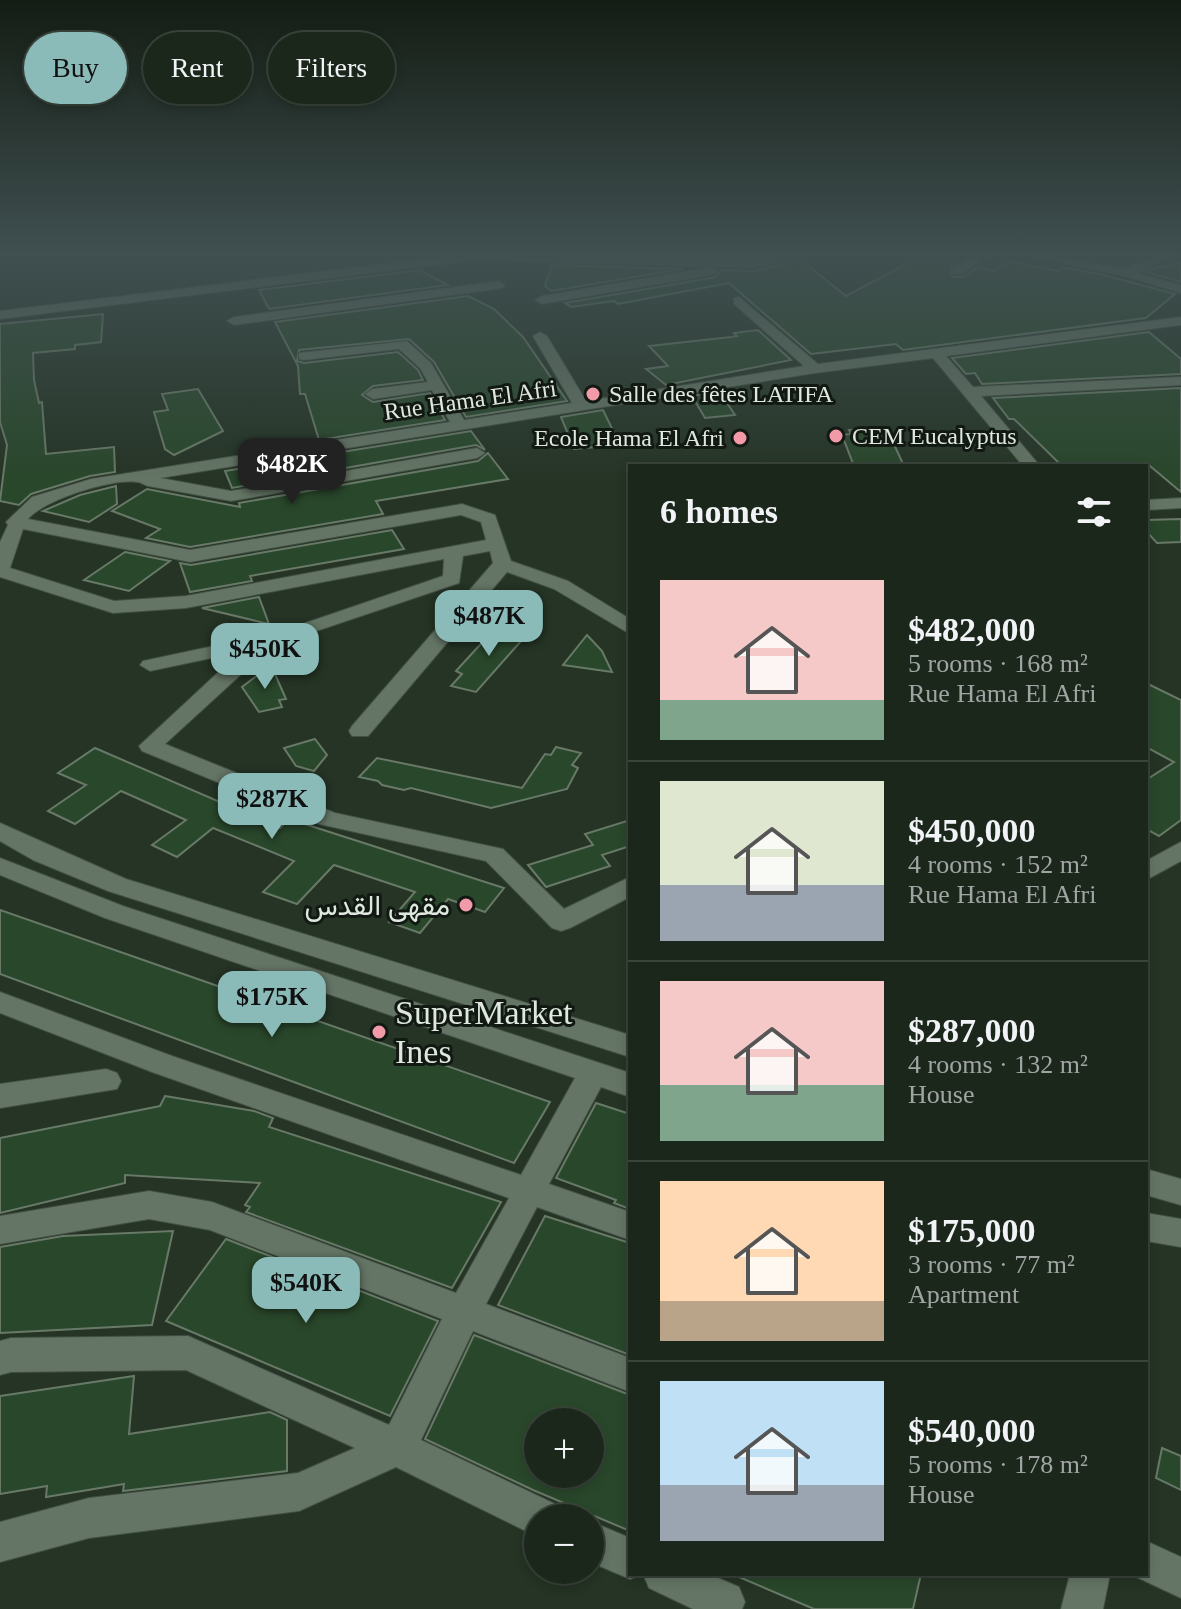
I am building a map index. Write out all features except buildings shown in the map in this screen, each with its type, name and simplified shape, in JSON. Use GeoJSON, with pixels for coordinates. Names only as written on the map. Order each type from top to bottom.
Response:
{"type":"FeatureCollection","features":[{"type":"Feature","properties":{"kind":"street"},"geometry":{"type":"LineString","coordinates":[[773,331],[815,369]]}},
{"type":"Feature","properties":{"kind":"street","name":"Rue Hama El Afri"},"geometry":{"type":"LineString","coordinates":[[15,522],[38,498],[130,478],[815,369],[1104,331]]}},
{"type":"Feature","properties":{"kind":"street"},"geometry":{"type":"LineString","coordinates":[[540,336],[583,408]]}},
{"type":"Feature","properties":{"kind":"street"},"geometry":{"type":"LineString","coordinates":[[304,356],[402,344],[426,366],[459,425]]}},
{"type":"Feature","properties":{"kind":"street"},"geometry":{"type":"LineString","coordinates":[[936,353],[1030,464]]}},
{"type":"Feature","properties":{"kind":"street"},"geometry":{"type":"LineString","coordinates":[[969,392],[1181,381]]}},
{"type":"Feature","properties":{"kind":"street"},"geometry":{"type":"LineString","coordinates":[[373,394],[438,385]]}},
{"type":"Feature","properties":{"kind":"street"},"geometry":{"type":"LineString","coordinates":[[130,478],[231,496],[477,453]]}},
{"type":"Feature","properties":{"kind":"street"},"geometry":{"type":"LineString","coordinates":[[1148,505],[1181,503]]}},
{"type":"Feature","properties":{"kind":"street"},"geometry":{"type":"LineString","coordinates":[[0,507],[15,522],[190,556],[462,509],[489,519],[503,564]]}},
{"type":"Feature","properties":{"kind":"street"},"geometry":{"type":"LineString","coordinates":[[15,522],[0,570],[113,607],[186,602],[496,544]]}},
{"type":"Feature","properties":{"kind":"street"},"geometry":{"type":"LineString","coordinates":[[150,665],[265,641],[452,579],[454,554]]}},
{"type":"Feature","properties":{"kind":"street"},"geometry":{"type":"LineString","coordinates":[[503,564],[561,585],[628,627]]}},
{"type":"Feature","properties":{"kind":"street"},"geometry":{"type":"LineString","coordinates":[[360,731],[503,564]]}},
{"type":"Feature","properties":{"kind":"street"},"geometry":{"type":"LineString","coordinates":[[265,641],[150,746],[328,819],[494,855],[561,922],[628,887]]}},
{"type":"Feature","properties":{"kind":"street"},"geometry":{"type":"LineString","coordinates":[[0,831],[42,854],[117,885],[628,1045]]}},
{"type":"Feature","properties":{"kind":"street"},"geometry":{"type":"LineString","coordinates":[[1148,871],[1181,850]]}},
{"type":"Feature","properties":{"kind":"street"},"geometry":{"type":"LineString","coordinates":[[0,866],[114,912],[628,1084]]}},
{"type":"Feature","properties":{"kind":"street"},"geometry":{"type":"LineString","coordinates":[[0,1002],[162,1064],[628,1225]]}},
{"type":"Feature","properties":{"kind":"street"},"geometry":{"type":"LineString","coordinates":[[0,1542],[89,1518],[299,1492],[397,1448],[464,1312],[593,1073]]}},
{"type":"Feature","properties":{"kind":"street"},"geometry":{"type":"LineString","coordinates":[[0,1096],[106,1081]]}},
{"type":"Feature","properties":{"kind":"street"},"geometry":{"type":"LineString","coordinates":[[1148,1183],[1181,1192]]}},
{"type":"Feature","properties":{"kind":"street"},"geometry":{"type":"LineString","coordinates":[[0,1230],[149,1205],[212,1216],[628,1374]]}},
{"type":"Feature","properties":{"kind":"street"},"geometry":{"type":"LineString","coordinates":[[1148,1227],[1181,1233]]}},
{"type":"Feature","properties":{"kind":"street"},"geometry":{"type":"LineString","coordinates":[[0,1358],[11,1355],[188,1353],[524,1510]]}},
{"type":"Feature","properties":{"kind":"street"},"geometry":{"type":"LineString","coordinates":[[604,1547],[628,1558]]}},
{"type":"Feature","properties":{"kind":"street"},"geometry":{"type":"LineString","coordinates":[[1148,1562],[1181,1578]]}},
{"type":"Feature","properties":{"kind":"street"},"geometry":{"type":"LineString","coordinates":[[667,1576],[724,1602]]}},
{"type":"Feature","properties":{"kind":"street"},"geometry":{"type":"LineString","coordinates":[[1082,1609],[1090,1576]]}},
{"type":"Feature","properties":{"kind":"place","name":"Salle des fêtes LATIFA"},"geometry":{"type":"Point","coordinates":[593,394]}},
{"type":"Feature","properties":{"kind":"place","name":"CEM Eucalyptus"},"geometry":{"type":"Point","coordinates":[836,436]}},
{"type":"Feature","properties":{"kind":"place","name":"Ecole Hama El Afri"},"geometry":{"type":"Point","coordinates":[740,438]}},
{"type":"Feature","properties":{"kind":"place","name":"مقهى القدس"},"geometry":{"type":"Point","coordinates":[466,905]}},
{"type":"Feature","properties":{"kind":"place","name":"SuperMarket Ines"},"geometry":{"type":"Point","coordinates":[379,1032]}}]}
